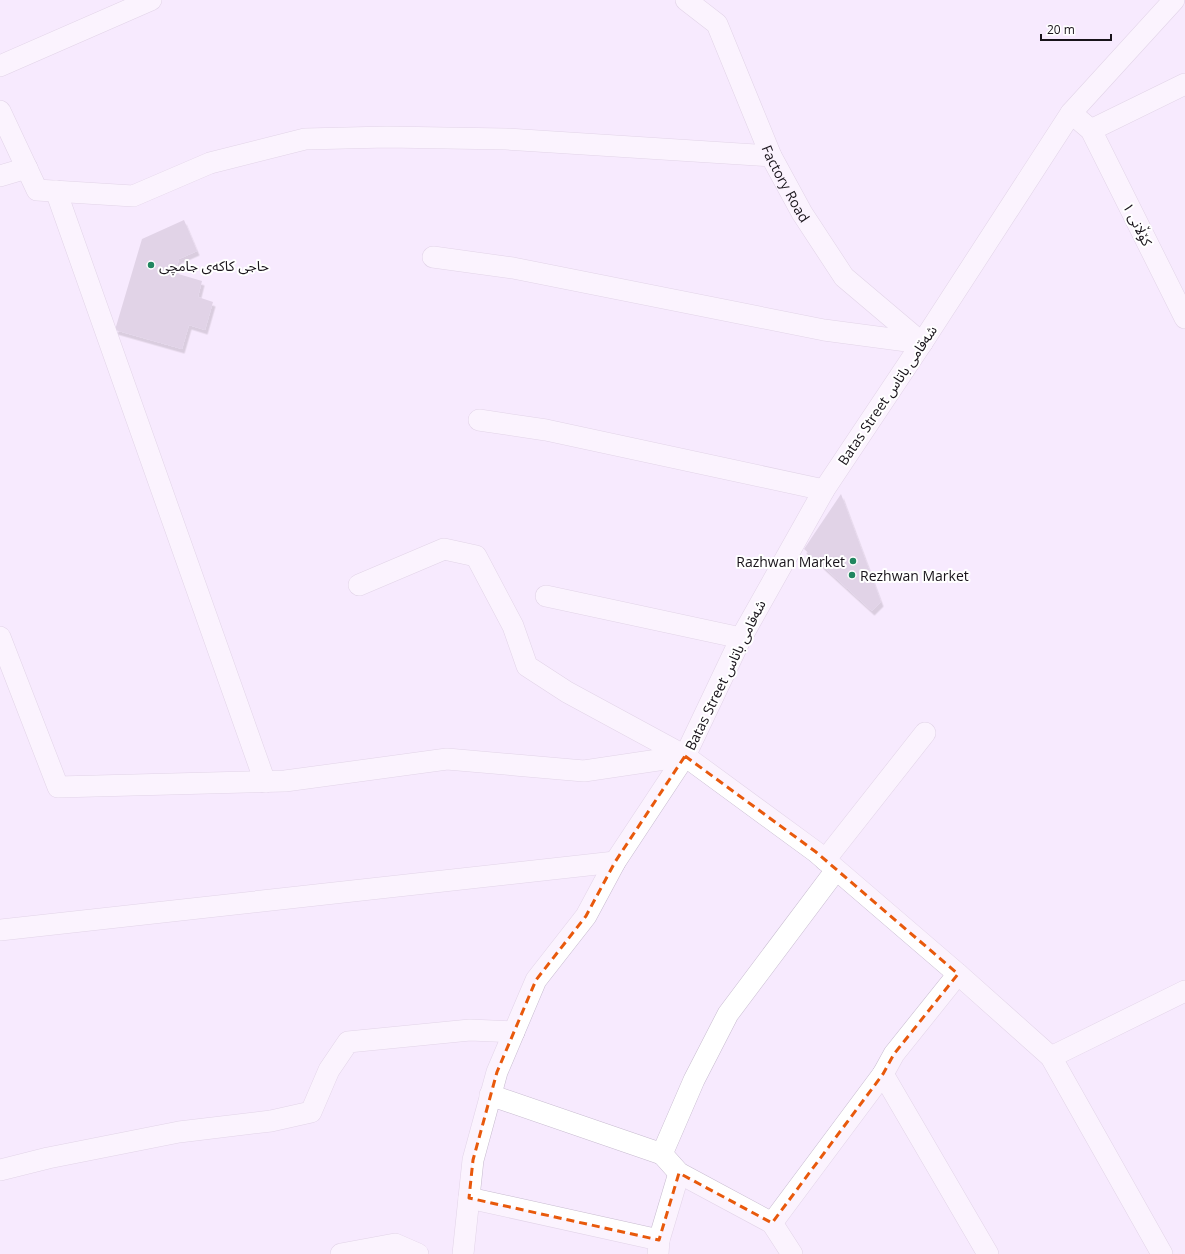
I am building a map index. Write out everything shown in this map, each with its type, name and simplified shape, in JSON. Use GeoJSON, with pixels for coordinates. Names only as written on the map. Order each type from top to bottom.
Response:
{"type":"FeatureCollection","features":[{"type":"Feature","properties":{"kind":"street"},"geometry":{"type":"LineString","coordinates":[[0,66],[151,0]]}},
{"type":"Feature","properties":{"kind":"street","name":"Factory Road"},"geometry":{"type":"LineString","coordinates":[[686,0],[717,24],[771,156],[802,213],[844,277],[922,342]]}},
{"type":"Feature","properties":{"kind":"street","name":"Batas Street شەقامی باتاس"},"geometry":{"type":"LineString","coordinates":[[463,1254],[473,1160],[496,1072],[536,980],[586,916],[615,862],[685,756],[741,638],[824,490],[1071,113],[1174,0]]}},
{"type":"Feature","properties":{"kind":"street"},"geometry":{"type":"LineString","coordinates":[[1071,113],[1091,130],[1185,84]]}},
{"type":"Feature","properties":{"kind":"street"},"geometry":{"type":"LineString","coordinates":[[0,111],[37,190],[133,196],[210,163],[305,139],[387,137],[506,139],[771,156]]}},
{"type":"Feature","properties":{"kind":"street","name":"کۆڵانی ١"},"geometry":{"type":"LineString","coordinates":[[1091,130],[1185,318]]}},
{"type":"Feature","properties":{"kind":"street"},"geometry":{"type":"LineString","coordinates":[[0,176],[27,168]]}},
{"type":"Feature","properties":{"kind":"street"},"geometry":{"type":"LineString","coordinates":[[56,191],[265,782]]}},
{"type":"Feature","properties":{"kind":"street"},"geometry":{"type":"LineString","coordinates":[[433,257],[520,270],[824,330],[922,342]]}},
{"type":"Feature","properties":{"kind":"street"},"geometry":{"type":"LineString","coordinates":[[479,420],[546,430],[824,490]]}},
{"type":"Feature","properties":{"kind":"street"},"geometry":{"type":"LineString","coordinates":[[359,585],[444,549],[476,556],[513,626],[527,666],[567,692],[685,756],[830,865],[958,974],[1051,1057],[1162,1254]]}},
{"type":"Feature","properties":{"kind":"street"},"geometry":{"type":"LineString","coordinates":[[546,596],[741,638]]}},
{"type":"Feature","properties":{"kind":"street"},"geometry":{"type":"LineString","coordinates":[[0,637],[58,787],[285,781],[447,759],[584,771],[685,756]]}},
{"type":"Feature","properties":{"kind":"street"},"geometry":{"type":"LineString","coordinates":[[662,1154],[694,1080],[728,1014],[830,865],[925,733]]}},
{"type":"Feature","properties":{"kind":"street"},"geometry":{"type":"LineString","coordinates":[[0,930],[615,862]]}},
{"type":"Feature","properties":{"kind":"street"},"geometry":{"type":"LineString","coordinates":[[772,1223],[883,1074],[894,1054],[958,974]]}},
{"type":"Feature","properties":{"kind":"street"},"geometry":{"type":"LineString","coordinates":[[1051,1057],[1185,991]]}},
{"type":"Feature","properties":{"kind":"street"},"geometry":{"type":"LineString","coordinates":[[0,1170],[48,1158],[179,1132],[271,1121],[310,1112],[329,1070],[348,1042],[470,1030],[514,1032]]}},
{"type":"Feature","properties":{"kind":"street"},"geometry":{"type":"LineString","coordinates":[[883,1074],[988,1254]]}},
{"type":"Feature","properties":{"kind":"street"},"geometry":{"type":"LineString","coordinates":[[490,1095],[662,1154],[679,1173],[772,1223],[792,1254]]}},
{"type":"Feature","properties":{"kind":"street"},"geometry":{"type":"LineString","coordinates":[[469,1198],[658,1247],[679,1173]]}},
{"type":"Feature","properties":{"kind":"street"},"geometry":{"type":"LineString","coordinates":[[341,1254],[395,1244],[418,1254]]}},
{"type":"Feature","properties":{"kind":"highlighted area"},"geometry":{"type":"Polygon","coordinates":[[[685,756],[816,852],[958,974],[894,1054],[883,1074],[772,1223],[679,1173],[659,1240],[469,1198],[473,1160],[497,1072],[536,980],[586,916],[615,862],[685,756]]]}},
{"type":"Feature","properties":{"kind":"building"},"geometry":{"type":"Polygon","coordinates":[[[184,220],[197,251],[179,259],[175,273],[202,281],[198,297],[213,302],[205,330],[189,325],[182,349],[115,330],[142,239],[184,220]]]}},
{"type":"Feature","properties":{"kind":"building","name":"Rezhwan Market"},"geometry":{"type":"Polygon","coordinates":[[[841,494],[881,602],[872,611],[804,549],[841,494]]]}},
{"type":"Feature","properties":{"kind":"place","name":"حاجی کاکەی جامچی"},"geometry":{"type":"Point","coordinates":[151,265]}},
{"type":"Feature","properties":{"kind":"place","name":"Razhwan Market"},"geometry":{"type":"Point","coordinates":[853,561]}},
{"type":"Feature","properties":{"kind":"place","name":"Rezhwan Market"},"geometry":{"type":"Point","coordinates":[852,575]}}]}
